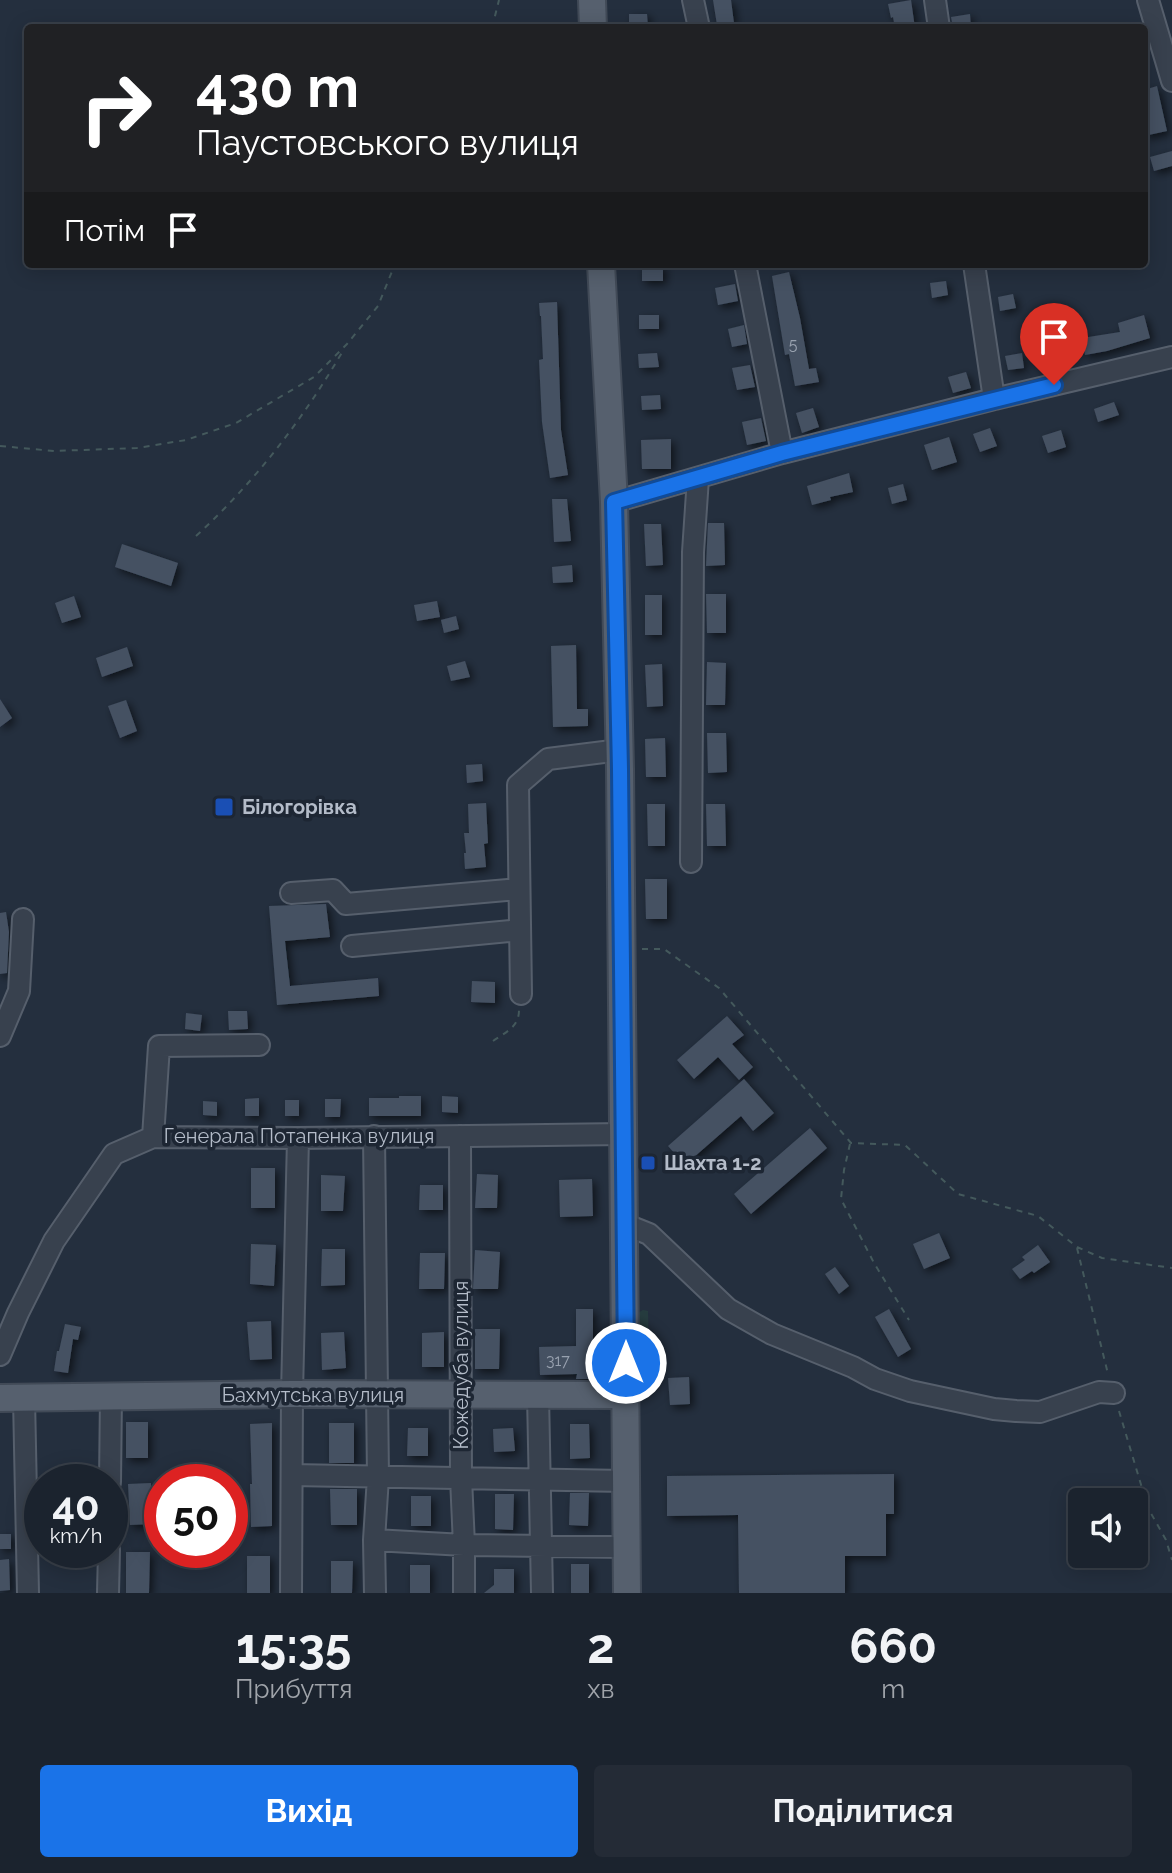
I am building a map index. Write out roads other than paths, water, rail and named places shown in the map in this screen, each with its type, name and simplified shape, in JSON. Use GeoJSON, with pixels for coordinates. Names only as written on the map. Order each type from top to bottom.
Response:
{"type":"FeatureCollection","features":[{"type":"Feature","properties":{"kind":"main road"},"geometry":{"type":"LineString","coordinates":[[592,0],[593,24]]}},
{"type":"Feature","properties":{"kind":"main road"},"geometry":{"type":"LineString","coordinates":[[601,268],[614,502],[620,750],[627,1593]]}},
{"type":"Feature","properties":{"kind":"main road","name":"Бахмутська вулиця"},"geometry":{"type":"LineString","coordinates":[[12,1398],[292,1394],[376,1388],[461,1396],[626,1395]]}},
{"type":"Feature","properties":{"kind":"street"},"geometry":{"type":"LineString","coordinates":[[693,0],[698,24]]}},
{"type":"Feature","properties":{"kind":"street"},"geometry":{"type":"LineString","coordinates":[[935,0],[938,24]]}},
{"type":"Feature","properties":{"kind":"street"},"geometry":{"type":"LineString","coordinates":[[1148,0],[1172,81]]}},
{"type":"Feature","properties":{"kind":"street"},"geometry":{"type":"LineString","coordinates":[[746,268],[782,453]]}},
{"type":"Feature","properties":{"kind":"street"},"geometry":{"type":"LineString","coordinates":[[975,268],[994,399]]}},
{"type":"Feature","properties":{"kind":"street"},"geometry":{"type":"LineString","coordinates":[[614,502],[782,453],[1172,357]]}},
{"type":"Feature","properties":{"kind":"street"},"geometry":{"type":"LineString","coordinates":[[691,862],[693,552],[698,478]]}},
{"type":"Feature","properties":{"kind":"street"},"geometry":{"type":"LineString","coordinates":[[521,994],[518,785],[548,759],[620,750]]}},
{"type":"Feature","properties":{"kind":"street"},"geometry":{"type":"LineString","coordinates":[[291,893],[333,890],[346,904],[519,889]]}},
{"type":"Feature","properties":{"kind":"street"},"geometry":{"type":"LineString","coordinates":[[0,1036],[19,991],[23,919]]}},
{"type":"Feature","properties":{"kind":"street"},"geometry":{"type":"LineString","coordinates":[[352,946],[520,930]]}},
{"type":"Feature","properties":{"kind":"street"},"geometry":{"type":"LineString","coordinates":[[153,1137],[159,1046],[259,1045]]}},
{"type":"Feature","properties":{"kind":"street","name":"Генерала Потапенка вулиця"},"geometry":{"type":"LineString","coordinates":[[0,1355],[54,1241],[114,1154],[153,1137],[624,1134]]}},
{"type":"Feature","properties":{"kind":"street"},"geometry":{"type":"LineString","coordinates":[[374,1136],[378,1477],[375,1593]]}},
{"type":"Feature","properties":{"kind":"street","name":"Кожедуба вулиця"},"geometry":{"type":"LineString","coordinates":[[460,1136],[464,1593]]}},
{"type":"Feature","properties":{"kind":"street"},"geometry":{"type":"LineString","coordinates":[[291,1593],[298,1138]]}},
{"type":"Feature","properties":{"kind":"street"},"geometry":{"type":"LineString","coordinates":[[625,1227],[649,1234],[728,1309],[772,1334],[910,1391],[994,1409],[1040,1412],[1099,1392],[1114,1393]]}},
{"type":"Feature","properties":{"kind":"street"},"geometry":{"type":"LineString","coordinates":[[110,1464],[111,1395]]}},
{"type":"Feature","properties":{"kind":"street"},"geometry":{"type":"LineString","coordinates":[[538,1395],[542,1593]]}},
{"type":"Feature","properties":{"kind":"street"},"geometry":{"type":"LineString","coordinates":[[12,1398],[28,1593]]}},
{"type":"Feature","properties":{"kind":"street"},"geometry":{"type":"LineString","coordinates":[[292,1475],[626,1481]]}},
{"type":"Feature","properties":{"kind":"street"},"geometry":{"type":"LineString","coordinates":[[374,1540],[464,1545],[626,1547]]}},
{"type":"Feature","properties":{"kind":"street"},"geometry":{"type":"LineString","coordinates":[[108,1593],[109,1568]]}},
{"type":"Feature","properties":{"kind":"place","name":"Білогорівка"},"geometry":{"type":"Point","coordinates":[224,807]}},
{"type":"Feature","properties":{"kind":"place","name":"Шахта 1-2"},"geometry":{"type":"Point","coordinates":[648,1163]}}]}
